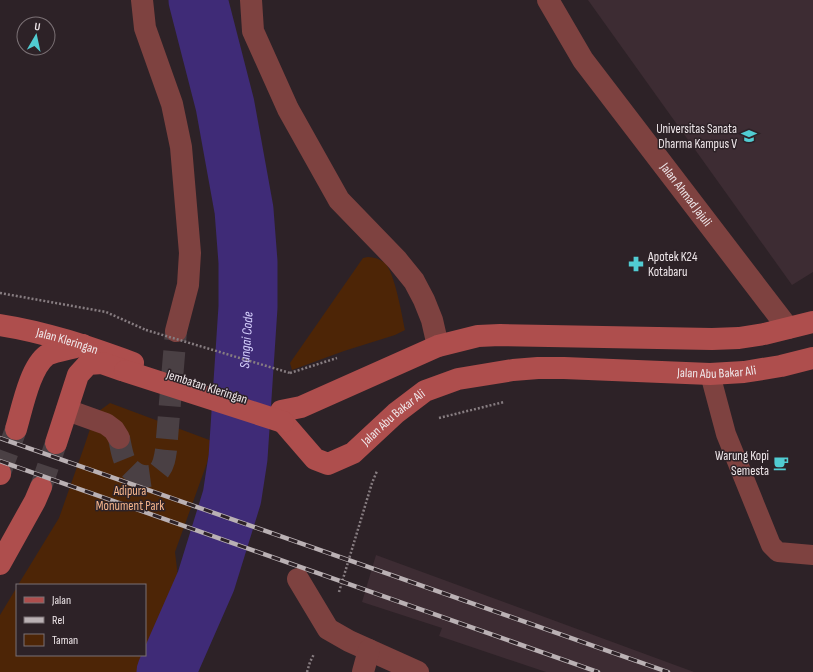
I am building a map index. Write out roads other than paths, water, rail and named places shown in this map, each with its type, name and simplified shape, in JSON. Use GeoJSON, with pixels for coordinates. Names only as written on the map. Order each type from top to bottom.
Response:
{"type":"FeatureCollection","features":[{"type":"Feature","properties":{"kind":"main road"},"geometry":{"type":"LineString","coordinates":[[282,417],[301,407],[438,346],[478,336],[500,335],[712,339],[739,338],[813,322]]}},
{"type":"Feature","properties":{"kind":"main road","name":"Jalan Kleringan"},"geometry":{"type":"LineString","coordinates":[[0,325],[21,328],[85,345],[129,367]]}},
{"type":"Feature","properties":{"kind":"main road"},"geometry":{"type":"LineString","coordinates":[[16,429],[28,388],[40,363],[48,355],[85,345]]}},
{"type":"Feature","properties":{"kind":"main road","name":"Jalan Abu Bakar Ali"},"geometry":{"type":"LineString","coordinates":[[282,417],[315,459],[328,464],[353,453],[396,413],[425,391],[458,379],[513,370],[538,368],[710,374],[744,372],[781,366],[813,358]]}},
{"type":"Feature","properties":{"kind":"main road"},"geometry":{"type":"LineString","coordinates":[[56,443],[78,375],[88,364],[102,363],[129,367]]}},
{"type":"Feature","properties":{"kind":"main road","name":"Jembatan Kleringan"},"geometry":{"type":"LineString","coordinates":[[129,367],[282,417]]}},
{"type":"Feature","properties":{"kind":"main road"},"geometry":{"type":"LineString","coordinates":[[0,564],[35,501],[40,487]]}},
{"type":"Feature","properties":{"kind":"street"},"geometry":{"type":"LineString","coordinates":[[142,0],[145,28],[172,104],[181,147],[190,253],[188,285],[176,331]]}},
{"type":"Feature","properties":{"kind":"street"},"geometry":{"type":"LineString","coordinates":[[251,0],[253,31],[288,109],[339,200],[397,260],[414,281],[432,320],[438,346]]}},
{"type":"Feature","properties":{"kind":"street","name":"Jalan Ahmad Jajuli"},"geometry":{"type":"LineString","coordinates":[[548,0],[582,60],[788,328]]}},
{"type":"Feature","properties":{"kind":"street"},"geometry":{"type":"LineString","coordinates":[[66,410],[106,424],[114,430],[119,438]]}},
{"type":"Feature","properties":{"kind":"street"},"geometry":{"type":"LineString","coordinates":[[298,579],[328,629],[369,650],[418,672]]}},
{"type":"Feature","properties":{"kind":"street"},"geometry":{"type":"LineString","coordinates":[[363,672],[369,650]]}},
{"type":"Feature","properties":{"kind":"lane"},"geometry":{"type":"LineString","coordinates":[[710,374],[726,434],[771,545],[778,552],[813,555]]}},
{"type":"Feature","properties":{"kind":"waterway","name":"Sungai Code"},"geometry":{"type":"LineString","coordinates":[[166,672],[206,581],[232,497],[238,458],[248,307],[248,262],[244,210],[225,105],[198,0]]}},
{"type":"Feature","properties":{"kind":"tunnel"},"geometry":{"type":"LineString","coordinates":[[119,438],[125,462],[133,472],[142,476],[151,476],[156,474],[161,469],[166,450],[176,331]]}},
{"type":"Feature","properties":{"kind":"tunnel"},"geometry":{"type":"LineString","coordinates":[[0,473],[16,429]]}},
{"type":"Feature","properties":{"kind":"tunnel"},"geometry":{"type":"LineString","coordinates":[[41,487],[56,443]]}},
{"type":"Feature","properties":{"kind":"railway"},"geometry":{"type":"LineString","coordinates":[[0,438],[668,672]]}},
{"type":"Feature","properties":{"kind":"railway"},"geometry":{"type":"LineString","coordinates":[[0,461],[598,672]]}},
{"type":"Feature","properties":{"kind":"place","name":"Universitas Sanata Dharma Kampus V"},"geometry":{"type":"Point","coordinates":[749,136]}},
{"type":"Feature","properties":{"kind":"place","name":"Apotek K24 Kotabaru"},"geometry":{"type":"Point","coordinates":[636,264]}},
{"type":"Feature","properties":{"kind":"place","name":"Warung Kopi Semesta"},"geometry":{"type":"Point","coordinates":[781,463]}},
{"type":"Feature","properties":{"kind":"park label","name":"Adipura Monument Park"},"geometry":{"type":"Point","coordinates":[130,498]}}]}
